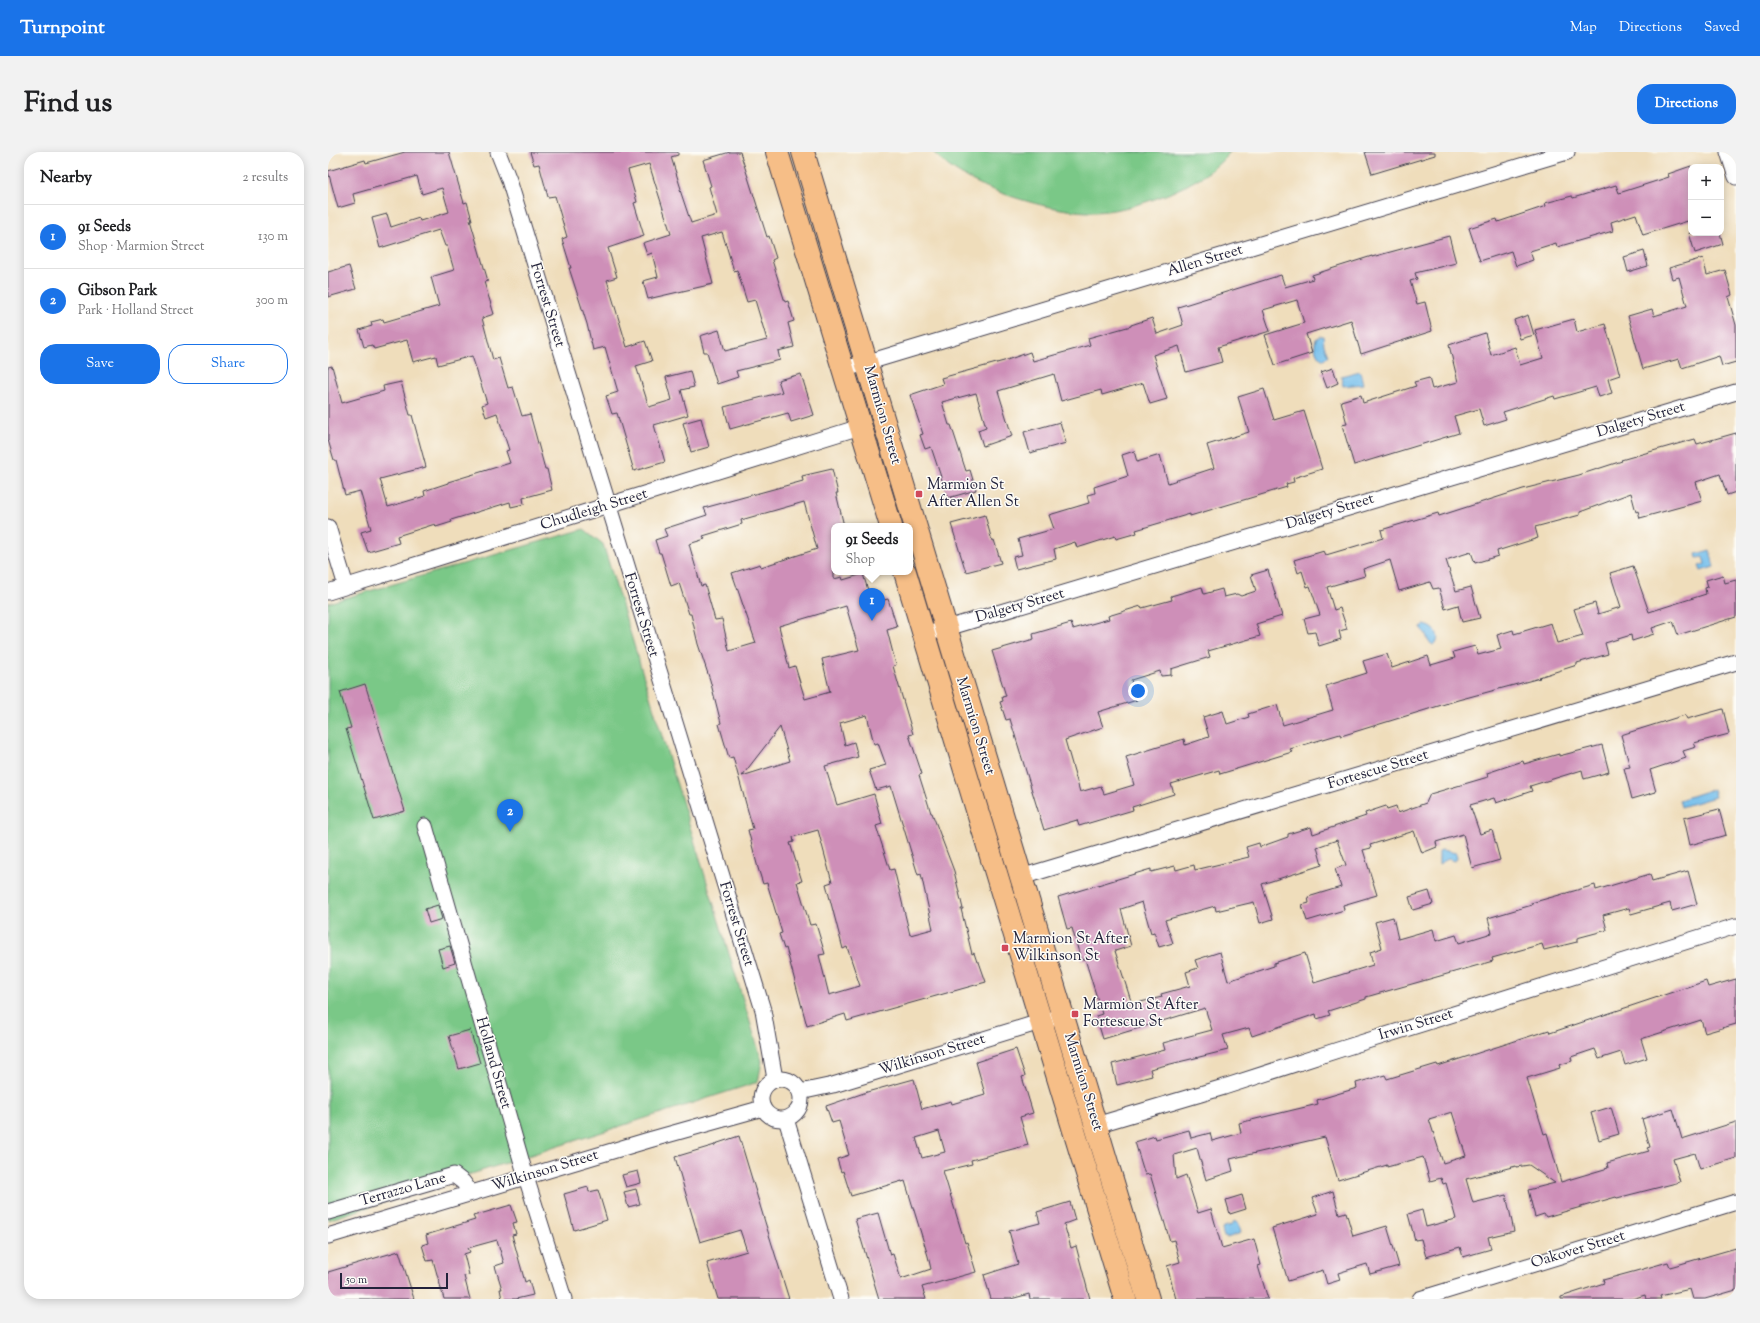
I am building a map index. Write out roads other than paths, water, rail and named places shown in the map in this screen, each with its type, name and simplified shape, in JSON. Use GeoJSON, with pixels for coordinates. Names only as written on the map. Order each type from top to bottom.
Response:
{"type":"FeatureCollection","features":[{"type":"Feature","properties":{"kind":"main road","name":"Marmion Street"},"geometry":{"type":"LineString","coordinates":[[777,152],[842,370],[890,523]]}},
{"type":"Feature","properties":{"kind":"main road","name":"Marmion Street"},"geometry":{"type":"LineString","coordinates":[[803,152],[1148,1299]]}},
{"type":"Feature","properties":{"kind":"main road","name":"Marmion Street"},"geometry":{"type":"LineString","coordinates":[[906,575],[1125,1299]]}},
{"type":"Feature","properties":{"kind":"street","name":"Forrest Street"},"geometry":{"type":"LineString","coordinates":[[498,152],[509,180],[607,506],[763,1010],[775,1079]]}},
{"type":"Feature","properties":{"kind":"street","name":"Allen Street"},"geometry":{"type":"LineString","coordinates":[[842,370],[1567,152]]}},
{"type":"Feature","properties":{"kind":"street"},"geometry":{"type":"LineString","coordinates":[[1728,152],[1736,176]]}},
{"type":"Feature","properties":{"kind":"street","name":"Dalgety Street"},"geometry":{"type":"LineString","coordinates":[[924,634],[1736,392]]}},
{"type":"Feature","properties":{"kind":"street","name":"Chudleigh Street"},"geometry":{"type":"LineString","coordinates":[[328,592],[860,427]]}},
{"type":"Feature","properties":{"kind":"street"},"geometry":{"type":"LineString","coordinates":[[328,527],[346,586]]}},
{"type":"Feature","properties":{"kind":"street","name":"Fortescue Street"},"geometry":{"type":"LineString","coordinates":[[1021,878],[1736,662]]}},
{"type":"Feature","properties":{"kind":"street","name":"Holland Street"},"geometry":{"type":"LineString","coordinates":[[425,826],[526,1177],[564,1299]]}},
{"type":"Feature","properties":{"kind":"street","name":"Irwin Street"},"geometry":{"type":"LineString","coordinates":[[1096,1125],[1224,1087],[1345,1047],[1736,926]]}},
{"type":"Feature","properties":{"kind":"street","name":"Wilkinson Street"},"geometry":{"type":"LineString","coordinates":[[800,1092],[833,1085],[1042,1022],[1062,1014]]}},
{"type":"Feature","properties":{"kind":"street"},"geometry":{"type":"LineString","coordinates":[[775,1079],[793,1082],[800,1092],[800,1105],[798,1111],[786,1119],[773,1118],[762,1108],[762,1092],[765,1086],[775,1079]]}},
{"type":"Feature","properties":{"kind":"street","name":"Wilkinson Street"},"geometry":{"type":"LineString","coordinates":[[328,1236],[762,1108]]}},
{"type":"Feature","properties":{"kind":"street"},"geometry":{"type":"LineString","coordinates":[[786,1119],[841,1299]]}},
{"type":"Feature","properties":{"kind":"street","name":"Terrazzo Lane"},"geometry":{"type":"LineString","coordinates":[[328,1212],[454,1175],[463,1182],[471,1193]]}},
{"type":"Feature","properties":{"kind":"street","name":"Oakover Street"},"geometry":{"type":"LineString","coordinates":[[1420,1299],[1736,1202]]}},
{"type":"Feature","properties":{"kind":"water"},"geometry":{"type":"Polygon","coordinates":[[[1323,336],[1324,345],[1328,356],[1324,360],[1317,354],[1315,348],[1316,339],[1323,336]]]}},
{"type":"Feature","properties":{"kind":"water"},"geometry":{"type":"Polygon","coordinates":[[[1360,371],[1363,384],[1343,386],[1341,376],[1360,371]]]}},
{"type":"Feature","properties":{"kind":"water"},"geometry":{"type":"Polygon","coordinates":[[[1710,550],[1714,567],[1701,571],[1699,566],[1705,564],[1703,557],[1697,558],[1696,554],[1710,550]]]}},
{"type":"Feature","properties":{"kind":"water"},"geometry":{"type":"Polygon","coordinates":[[[1424,625],[1433,628],[1437,633],[1437,642],[1433,645],[1428,641],[1426,634],[1421,629],[1424,625]]]}},
{"type":"Feature","properties":{"kind":"water"},"geometry":{"type":"Polygon","coordinates":[[[1713,789],[1715,797],[1681,807],[1679,800],[1713,789]]]}},
{"type":"Feature","properties":{"kind":"water"},"geometry":{"type":"Polygon","coordinates":[[[1442,850],[1456,853],[1457,859],[1454,861],[1448,859],[1439,864],[1439,851],[1442,850]]]}},
{"type":"Feature","properties":{"kind":"water"},"geometry":{"type":"Polygon","coordinates":[[[1235,1221],[1239,1225],[1241,1233],[1227,1238],[1224,1237],[1222,1230],[1223,1227],[1232,1225],[1235,1221]]]}},
{"type":"Feature","properties":{"kind":"place","name":"Marmion St After Allen St"},"geometry":{"type":"Point","coordinates":[919,494]}},
{"type":"Feature","properties":{"kind":"place","name":"91 Seeds"},"geometry":{"type":"Point","coordinates":[872,621]}},
{"type":"Feature","properties":{"kind":"place","name":"Gibson Park"},"geometry":{"type":"Point","coordinates":[510,832]}},
{"type":"Feature","properties":{"kind":"place","name":"Marmion St After Wilkinson St"},"geometry":{"type":"Point","coordinates":[1005,948]}},
{"type":"Feature","properties":{"kind":"place","name":"Marmion St After Fortescue St"},"geometry":{"type":"Point","coordinates":[1075,1014]}}]}
